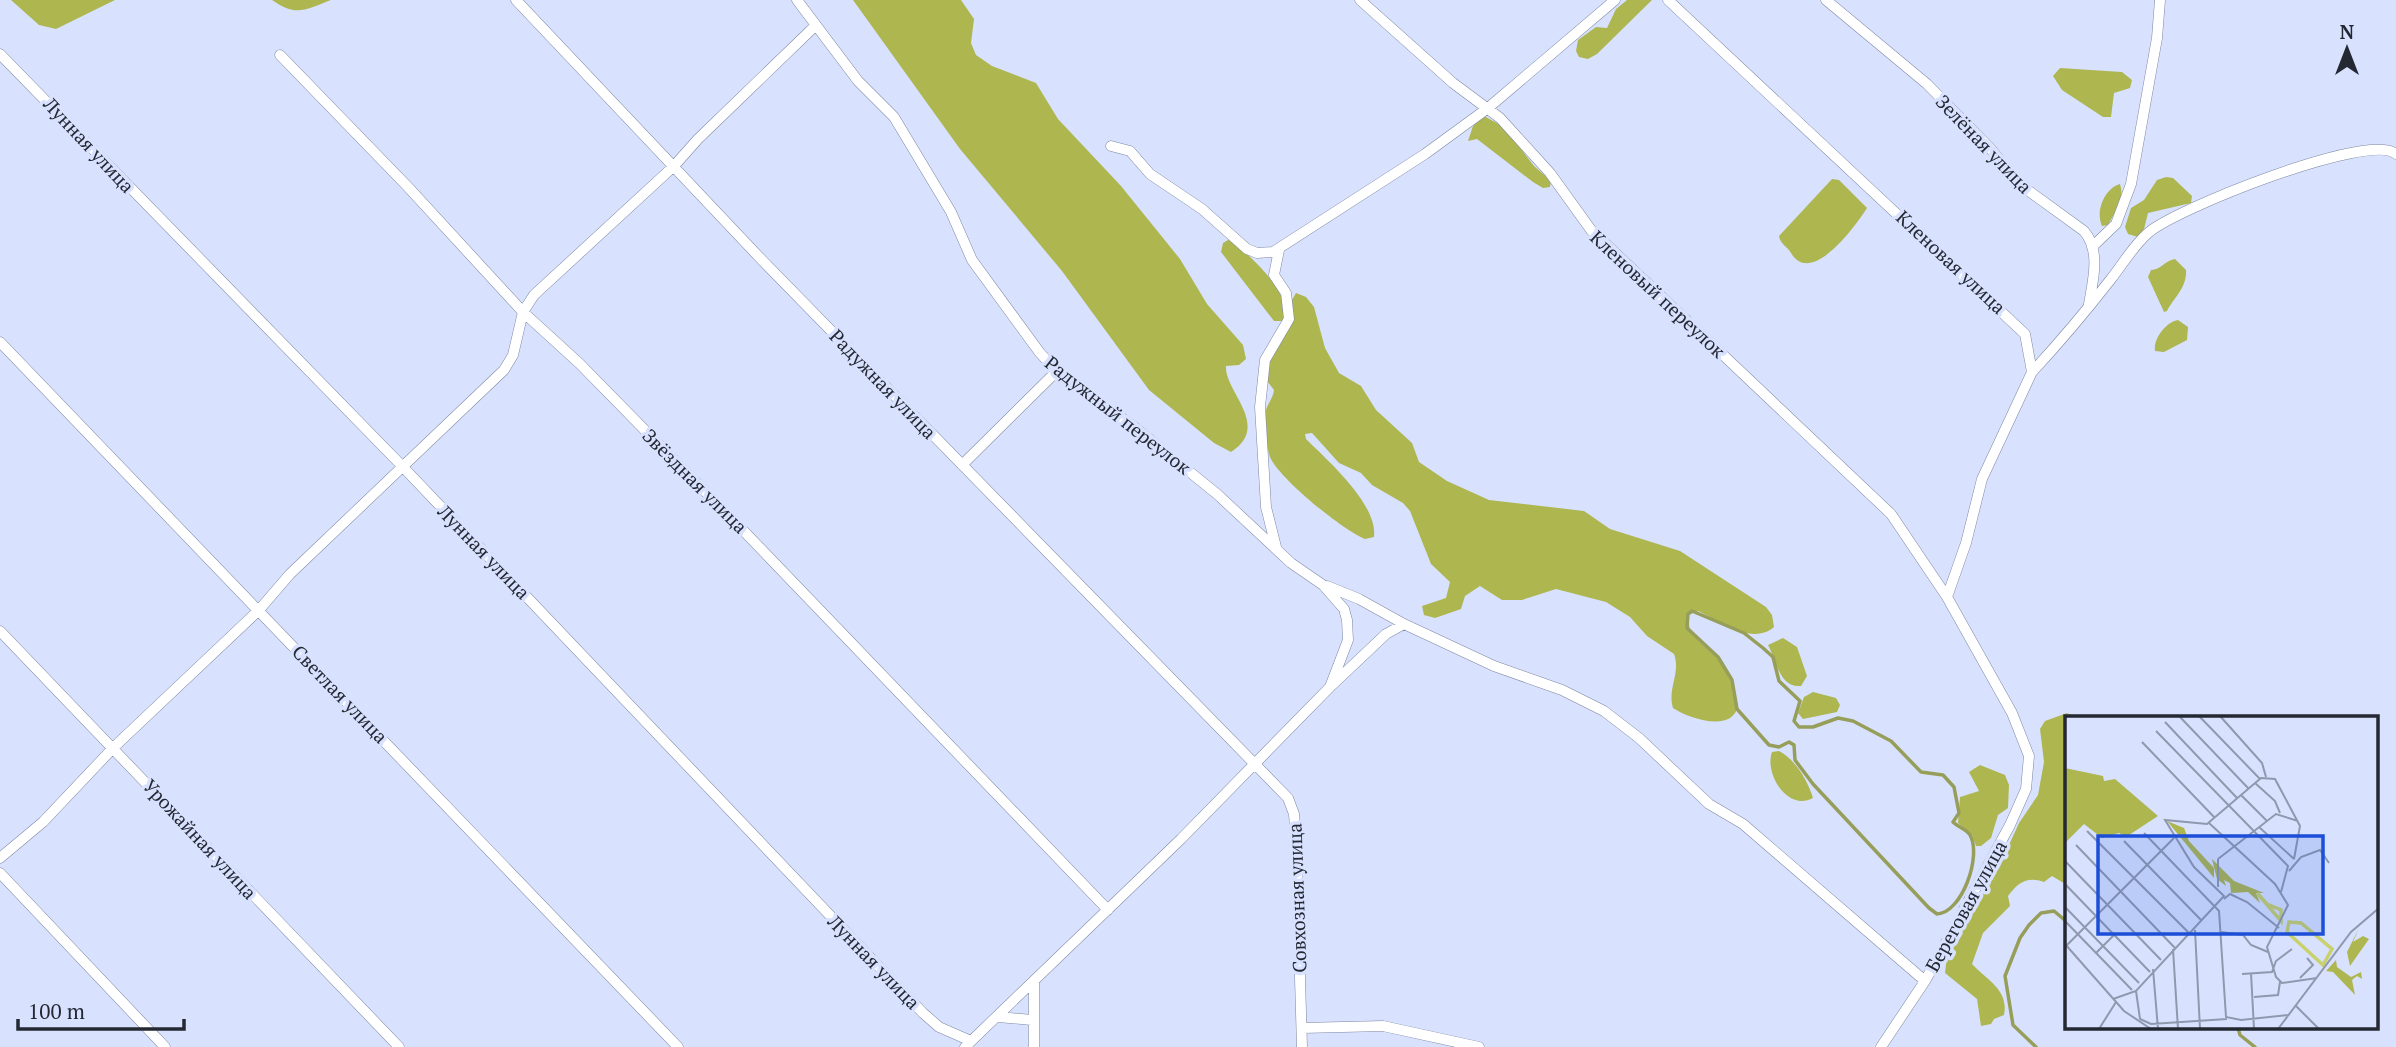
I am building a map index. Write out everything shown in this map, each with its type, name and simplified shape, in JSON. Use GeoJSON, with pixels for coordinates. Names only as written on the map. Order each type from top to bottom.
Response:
{"type":"FeatureCollection","features":[{"type":"Feature","properties":{"kind":"street","name":"Радужная улица"},"geometry":{"type":"LineString","coordinates":[[516,0],[1254,765]]}},
{"type":"Feature","properties":{"kind":"street","name":"Радужный переулок"},"geometry":{"type":"LineString","coordinates":[[797,0],[814,27],[858,81],[894,117],[947,205],[972,260],[1026,336],[1057,371],[1133,426],[1217,494],[1277,550],[1323,585],[1343,609],[1349,630],[1343,656],[1330,687],[1108,910],[968,1044]]}},
{"type":"Feature","properties":{"kind":"street","name":"Кленовый переулок"},"geometry":{"type":"LineString","coordinates":[[1360,0],[1453,83],[1488,108],[1550,173],[1591,230],[1891,514],[1947,597],[2012,713],[2029,756]]}},
{"type":"Feature","properties":{"kind":"street"},"geometry":{"type":"LineString","coordinates":[[1111,146],[1130,151],[1150,174],[1202,209],[1247,249],[1262,254],[1279,250],[1488,108],[1615,0]]}},
{"type":"Feature","properties":{"kind":"street","name":"Кленовая улица"},"geometry":{"type":"LineString","coordinates":[[1668,0],[2022,328],[2030,348],[2032,372]]}},
{"type":"Feature","properties":{"kind":"street","name":"Зелёная улица"},"geometry":{"type":"LineString","coordinates":[[1826,0],[1927,84],[1999,158],[2022,186],[2078,224],[2092,247]]}},
{"type":"Feature","properties":{"kind":"street"},"geometry":{"type":"LineString","coordinates":[[2088,308],[2094,272],[2092,247],[2116,224],[2131,184],[2157,38],[2160,0]]}},
{"type":"Feature","properties":{"kind":"street"},"geometry":{"type":"LineString","coordinates":[[0,858],[43,822],[114,747],[259,610],[290,574],[509,365],[523,312],[541,288],[674,166],[698,139],[814,27]]}},
{"type":"Feature","properties":{"kind":"street","name":"Лунная улица"},"geometry":{"type":"LineString","coordinates":[[0,54],[403,467],[918,1008],[939,1027],[968,1044]]}},
{"type":"Feature","properties":{"kind":"street","name":"Звёздная улица"},"geometry":{"type":"LineString","coordinates":[[280,55],[408,187],[523,312],[580,364],[737,524],[1108,910]]}},
{"type":"Feature","properties":{"kind":"street"},"geometry":{"type":"LineString","coordinates":[[1947,597],[1966,542],[1982,479],[2032,372],[2088,308],[2147,233],[2177,214],[2289,169],[2370,150],[2387,149],[2396,154]]}},
{"type":"Feature","properties":{"kind":"street"},"geometry":{"type":"LineString","coordinates":[[1277,550],[1266,507],[1259,407],[1265,360],[1289,319],[1286,293],[1275,275],[1279,250]]}},
{"type":"Feature","properties":{"kind":"street","name":"Светлая улица"},"geometry":{"type":"LineString","coordinates":[[0,342],[678,1047]]}},
{"type":"Feature","properties":{"kind":"street"},"geometry":{"type":"LineString","coordinates":[[962,465],[1057,371]]}},
{"type":"Feature","properties":{"kind":"street"},"geometry":{"type":"LineString","coordinates":[[1323,585],[1359,599],[1404,624],[1494,666],[1562,690],[1604,711],[1639,738],[1709,804],[1743,824],[1925,981]]}},
{"type":"Feature","properties":{"kind":"street"},"geometry":{"type":"LineString","coordinates":[[1330,687],[1386,634],[1404,624]]}},
{"type":"Feature","properties":{"kind":"street","name":"Урожайная улица"},"geometry":{"type":"LineString","coordinates":[[0,631],[399,1047]]}},
{"type":"Feature","properties":{"kind":"street","name":"Береговая улица"},"geometry":{"type":"LineString","coordinates":[[1881,1047],[1925,981],[2010,825],[2026,789],[2029,756]]}},
{"type":"Feature","properties":{"kind":"street","name":"Совхозная улица"},"geometry":{"type":"LineString","coordinates":[[1254,765],[1281,790],[1294,814],[1303,1047]]}},
{"type":"Feature","properties":{"kind":"street"},"geometry":{"type":"LineString","coordinates":[[0,873],[165,1047]]}},
{"type":"Feature","properties":{"kind":"street"},"geometry":{"type":"LineString","coordinates":[[1034,982],[1034,1047]]}},
{"type":"Feature","properties":{"kind":"street"},"geometry":{"type":"LineString","coordinates":[[998,1017],[1032,1020]]}},
{"type":"Feature","properties":{"kind":"street"},"geometry":{"type":"LineString","coordinates":[[1302,1028],[1383,1027],[1479,1047]]}},
{"type":"Feature","properties":{"kind":"green space"},"geometry":{"type":"Polygon","coordinates":[[[11,0],[115,0],[56,29],[39,25],[11,0]]]}},
{"type":"Feature","properties":{"kind":"green space"},"geometry":{"type":"Polygon","coordinates":[[[272,0],[331,0],[314,7],[294,10],[272,0]]]}},
{"type":"Feature","properties":{"kind":"green space"},"geometry":{"type":"Polygon","coordinates":[[[853,0],[961,0],[974,19],[971,43],[976,55],[992,66],[1036,83],[1058,119],[1121,186],[1180,259],[1207,304],[1243,345],[1246,359],[1239,365],[1226,366],[1227,376],[1247,420],[1247,431],[1242,442],[1231,452],[1214,443],[1149,390],[1062,271],[960,149],[853,0]]]}},
{"type":"Feature","properties":{"kind":"green space"},"geometry":{"type":"Polygon","coordinates":[[[1627,0],[1652,0],[1597,54],[1588,59],[1579,57],[1576,51],[1578,40],[1596,27],[1607,28],[1616,9],[1627,0]]]}},
{"type":"Feature","properties":{"kind":"green space"},"geometry":{"type":"Polygon","coordinates":[[[2060,68],[2122,72],[2132,80],[2130,88],[2114,93],[2111,117],[2103,117],[2062,90],[2053,76],[2060,68]]]}},
{"type":"Feature","properties":{"kind":"green space"},"geometry":{"type":"Polygon","coordinates":[[[1484,116],[1504,127],[1534,166],[1551,181],[1550,187],[1543,188],[1533,182],[1477,139],[1468,141],[1473,126],[1484,116]]]}},
{"type":"Feature","properties":{"kind":"green space"},"geometry":{"type":"Polygon","coordinates":[[[2173,178],[2192,196],[2191,203],[2148,213],[2144,229],[2138,237],[2128,234],[2125,227],[2131,208],[2144,200],[2157,180],[2173,178]]]}},
{"type":"Feature","properties":{"kind":"green space"},"geometry":{"type":"Polygon","coordinates":[[[1832,179],[1839,180],[1867,208],[1843,240],[1821,259],[1810,263],[1800,262],[1779,236],[1832,179]]]}},
{"type":"Feature","properties":{"kind":"green space"},"geometry":{"type":"Polygon","coordinates":[[[2120,184],[2118,205],[2108,225],[2102,226],[2100,214],[2103,201],[2110,190],[2120,184]]]}},
{"type":"Feature","properties":{"kind":"green space"},"geometry":{"type":"Polygon","coordinates":[[[1233,241],[1250,257],[1277,288],[1285,311],[1282,321],[1274,321],[1221,252],[1223,243],[1233,241]]]}},
{"type":"Feature","properties":{"kind":"green space"},"geometry":{"type":"Polygon","coordinates":[[[2175,259],[2186,270],[2186,276],[2180,292],[2164,312],[2148,277],[2151,270],[2175,259]]]}},
{"type":"Feature","properties":{"kind":"green space"},"geometry":{"type":"Polygon","coordinates":[[[1296,293],[1306,297],[1314,307],[1325,348],[1339,373],[1361,386],[1376,410],[1412,443],[1419,462],[1447,481],[1489,500],[1584,511],[1610,529],[1680,551],[1766,607],[1772,615],[1774,627],[1756,634],[1736,630],[1698,611],[1688,615],[1690,632],[1722,664],[1733,683],[1737,709],[1733,716],[1726,720],[1708,721],[1688,716],[1673,708],[1676,668],[1674,654],[1647,636],[1630,617],[1606,602],[1556,589],[1522,600],[1502,600],[1480,586],[1465,596],[1461,609],[1435,618],[1424,615],[1422,606],[1446,598],[1450,582],[1431,564],[1410,511],[1403,503],[1372,485],[1361,473],[1339,463],[1312,433],[1305,434],[1306,439],[1360,497],[1368,511],[1374,537],[1365,539],[1342,525],[1296,488],[1269,454],[1265,415],[1274,390],[1267,381],[1270,356],[1292,321],[1292,300],[1296,293]]]}},
{"type":"Feature","properties":{"kind":"green space"},"geometry":{"type":"Polygon","coordinates":[[[2178,320],[2188,327],[2187,340],[2164,352],[2155,351],[2161,332],[2178,320]]]}},
{"type":"Feature","properties":{"kind":"green space"},"geometry":{"type":"Polygon","coordinates":[[[1783,638],[1797,647],[1807,676],[1801,686],[1788,683],[1783,678],[1768,645],[1783,638]]]}},
{"type":"Feature","properties":{"kind":"green space"},"geometry":{"type":"Polygon","coordinates":[[[1813,692],[1836,698],[1840,705],[1837,712],[1803,719],[1798,713],[1804,697],[1813,692]]]}},
{"type":"Feature","properties":{"kind":"green space"},"geometry":{"type":"Polygon","coordinates":[[[2067,713],[2073,716],[2065,716],[2065,884],[2052,876],[2044,882],[2028,880],[2020,884],[2008,896],[2010,906],[1983,933],[1972,964],[1996,986],[2005,1006],[2004,1015],[1994,1019],[1991,1024],[1981,1026],[1977,999],[1945,973],[1947,955],[1999,867],[2019,823],[2038,795],[2044,762],[2040,729],[2045,721],[2067,713]]]}},
{"type":"Feature","properties":{"kind":"green space"},"geometry":{"type":"Polygon","coordinates":[[[1779,751],[1800,771],[1813,798],[1795,800],[1780,789],[1770,761],[1772,752],[1779,751]]]}},
{"type":"Feature","properties":{"kind":"green space"},"geometry":{"type":"Polygon","coordinates":[[[1980,765],[2005,775],[2009,785],[2008,808],[1998,815],[1991,838],[1981,846],[1976,846],[1972,835],[1958,823],[1960,797],[1979,791],[1969,772],[1980,765]]]}},
{"type":"Feature","properties":{"kind":"waterway"},"geometry":{"type":"LineString","coordinates":[[1692,611],[1744,633],[1773,657],[1779,681],[1800,701],[1794,721],[1799,727],[1813,727],[1838,718],[1853,721],[1891,741],[1921,772],[1943,775],[1954,787],[1959,813],[1953,822],[1970,835],[1973,856],[1962,894],[1946,911],[1937,914],[1929,908],[1813,784],[1795,760],[1794,745],[1789,742],[1779,747],[1769,745],[1737,709],[1732,680],[1718,657],[1687,628],[1688,614],[1692,611]]}},
{"type":"Feature","properties":{"kind":"waterway"},"geometry":{"type":"LineString","coordinates":[[2036,1047],[2013,1025],[2005,976],[2020,938],[2041,913],[2054,911],[2065,920]]}},
{"type":"Feature","properties":{"kind":"waterway"},"geometry":{"type":"LineString","coordinates":[[2239,1030],[2240,1035],[2255,1047]]}}]}
